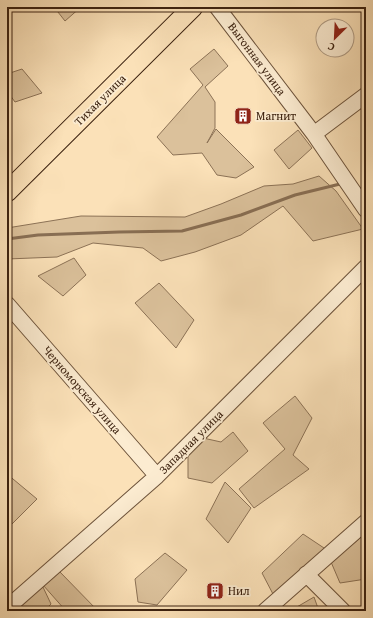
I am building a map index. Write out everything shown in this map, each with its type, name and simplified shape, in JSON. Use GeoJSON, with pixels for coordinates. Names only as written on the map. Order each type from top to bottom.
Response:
{"type":"FeatureCollection","features":[{"type":"Feature","properties":{"kind":"main road","name":"Тихая улица"},"geometry":{"type":"LineString","coordinates":[[7,192],[193,7]]}},
{"type":"Feature","properties":{"kind":"street","name":"Выгонная улица"},"geometry":{"type":"LineString","coordinates":[[217,7],[314,134],[366,210]]}},
{"type":"Feature","properties":{"kind":"street"},"geometry":{"type":"LineString","coordinates":[[314,134],[366,95]]}},
{"type":"Feature","properties":{"kind":"street","name":"Западная улица"},"geometry":{"type":"LineString","coordinates":[[7,608],[157,476],[366,267]]}},
{"type":"Feature","properties":{"kind":"street","name":"Черноморская улица"},"geometry":{"type":"LineString","coordinates":[[7,304],[157,476]]}},
{"type":"Feature","properties":{"kind":"street"},"geometry":{"type":"LineString","coordinates":[[265,611],[366,522]]}},
{"type":"Feature","properties":{"kind":"street"},"geometry":{"type":"LineString","coordinates":[[306,574],[343,611]]}},
{"type":"Feature","properties":{"kind":"shaded area"},"geometry":{"type":"Polygon","coordinates":[[[54,7],[81,7],[65,21],[54,7]]]}},
{"type":"Feature","properties":{"kind":"shaded area"},"geometry":{"type":"Polygon","coordinates":[[[214,49],[228,66],[205,87],[215,102],[215,128],[207,143],[216,129],[254,167],[236,178],[217,175],[202,153],[173,155],[157,137],[203,85],[190,69],[214,49]]]}},
{"type":"Feature","properties":{"kind":"shaded area"},"geometry":{"type":"Polygon","coordinates":[[[22,69],[42,93],[15,102],[7,91],[7,74],[22,69]]]}},
{"type":"Feature","properties":{"kind":"shaded area"},"geometry":{"type":"Polygon","coordinates":[[[298,130],[312,148],[289,169],[274,150],[298,130]]]}},
{"type":"Feature","properties":{"kind":"shaded area"},"geometry":{"type":"Polygon","coordinates":[[[319,176],[336,191],[363,229],[313,241],[283,206],[241,235],[195,252],[161,261],[143,248],[93,243],[57,257],[7,259],[7,228],[81,216],[185,217],[264,186],[293,184],[319,176]]]}},
{"type":"Feature","properties":{"kind":"shaded area"},"geometry":{"type":"Polygon","coordinates":[[[74,258],[86,275],[63,296],[38,276],[74,258]]]}},
{"type":"Feature","properties":{"kind":"shaded area"},"geometry":{"type":"Polygon","coordinates":[[[159,283],[194,320],[176,348],[135,303],[159,283]]]}},
{"type":"Feature","properties":{"kind":"shaded area"},"geometry":{"type":"Polygon","coordinates":[[[295,396],[312,418],[293,455],[309,469],[254,508],[239,489],[285,449],[263,423],[295,396]]]}},
{"type":"Feature","properties":{"kind":"shaded area"},"geometry":{"type":"Polygon","coordinates":[[[233,432],[248,451],[212,483],[188,478],[188,452],[203,438],[221,442],[233,432]]]}},
{"type":"Feature","properties":{"kind":"shaded area"},"geometry":{"type":"Polygon","coordinates":[[[7,474],[37,499],[7,529],[7,474]]]}},
{"type":"Feature","properties":{"kind":"shaded area"},"geometry":{"type":"Polygon","coordinates":[[[225,482],[251,508],[228,543],[206,519],[225,482]]]}},
{"type":"Feature","properties":{"kind":"shaded area"},"geometry":{"type":"Polygon","coordinates":[[[366,533],[366,579],[340,583],[331,562],[366,533]]]}},
{"type":"Feature","properties":{"kind":"shaded area"},"geometry":{"type":"Polygon","coordinates":[[[303,534],[327,550],[274,596],[262,573],[303,534]]]}},
{"type":"Feature","properties":{"kind":"shaded area"},"geometry":{"type":"Polygon","coordinates":[[[165,553],[187,570],[157,605],[138,602],[135,579],[165,553]]]}},
{"type":"Feature","properties":{"kind":"shaded area"},"geometry":{"type":"Polygon","coordinates":[[[59,571],[98,611],[66,611],[43,585],[59,571]]]}},
{"type":"Feature","properties":{"kind":"shaded area"},"geometry":{"type":"Polygon","coordinates":[[[42,585],[51,604],[44,611],[15,611],[42,585]]]}},
{"type":"Feature","properties":{"kind":"shaded area"},"geometry":{"type":"Polygon","coordinates":[[[314,597],[319,611],[290,611],[314,597]]]}},
{"type":"Feature","properties":{"kind":"waterway"},"geometry":{"type":"LineString","coordinates":[[7,239],[38,235],[182,231],[241,215],[295,195],[340,184]]}},
{"type":"Feature","properties":{"kind":"place","name":"Магнит"},"geometry":{"type":"Point","coordinates":[243,116]}},
{"type":"Feature","properties":{"kind":"place","name":"Нил"},"geometry":{"type":"Point","coordinates":[215,591]}}]}
